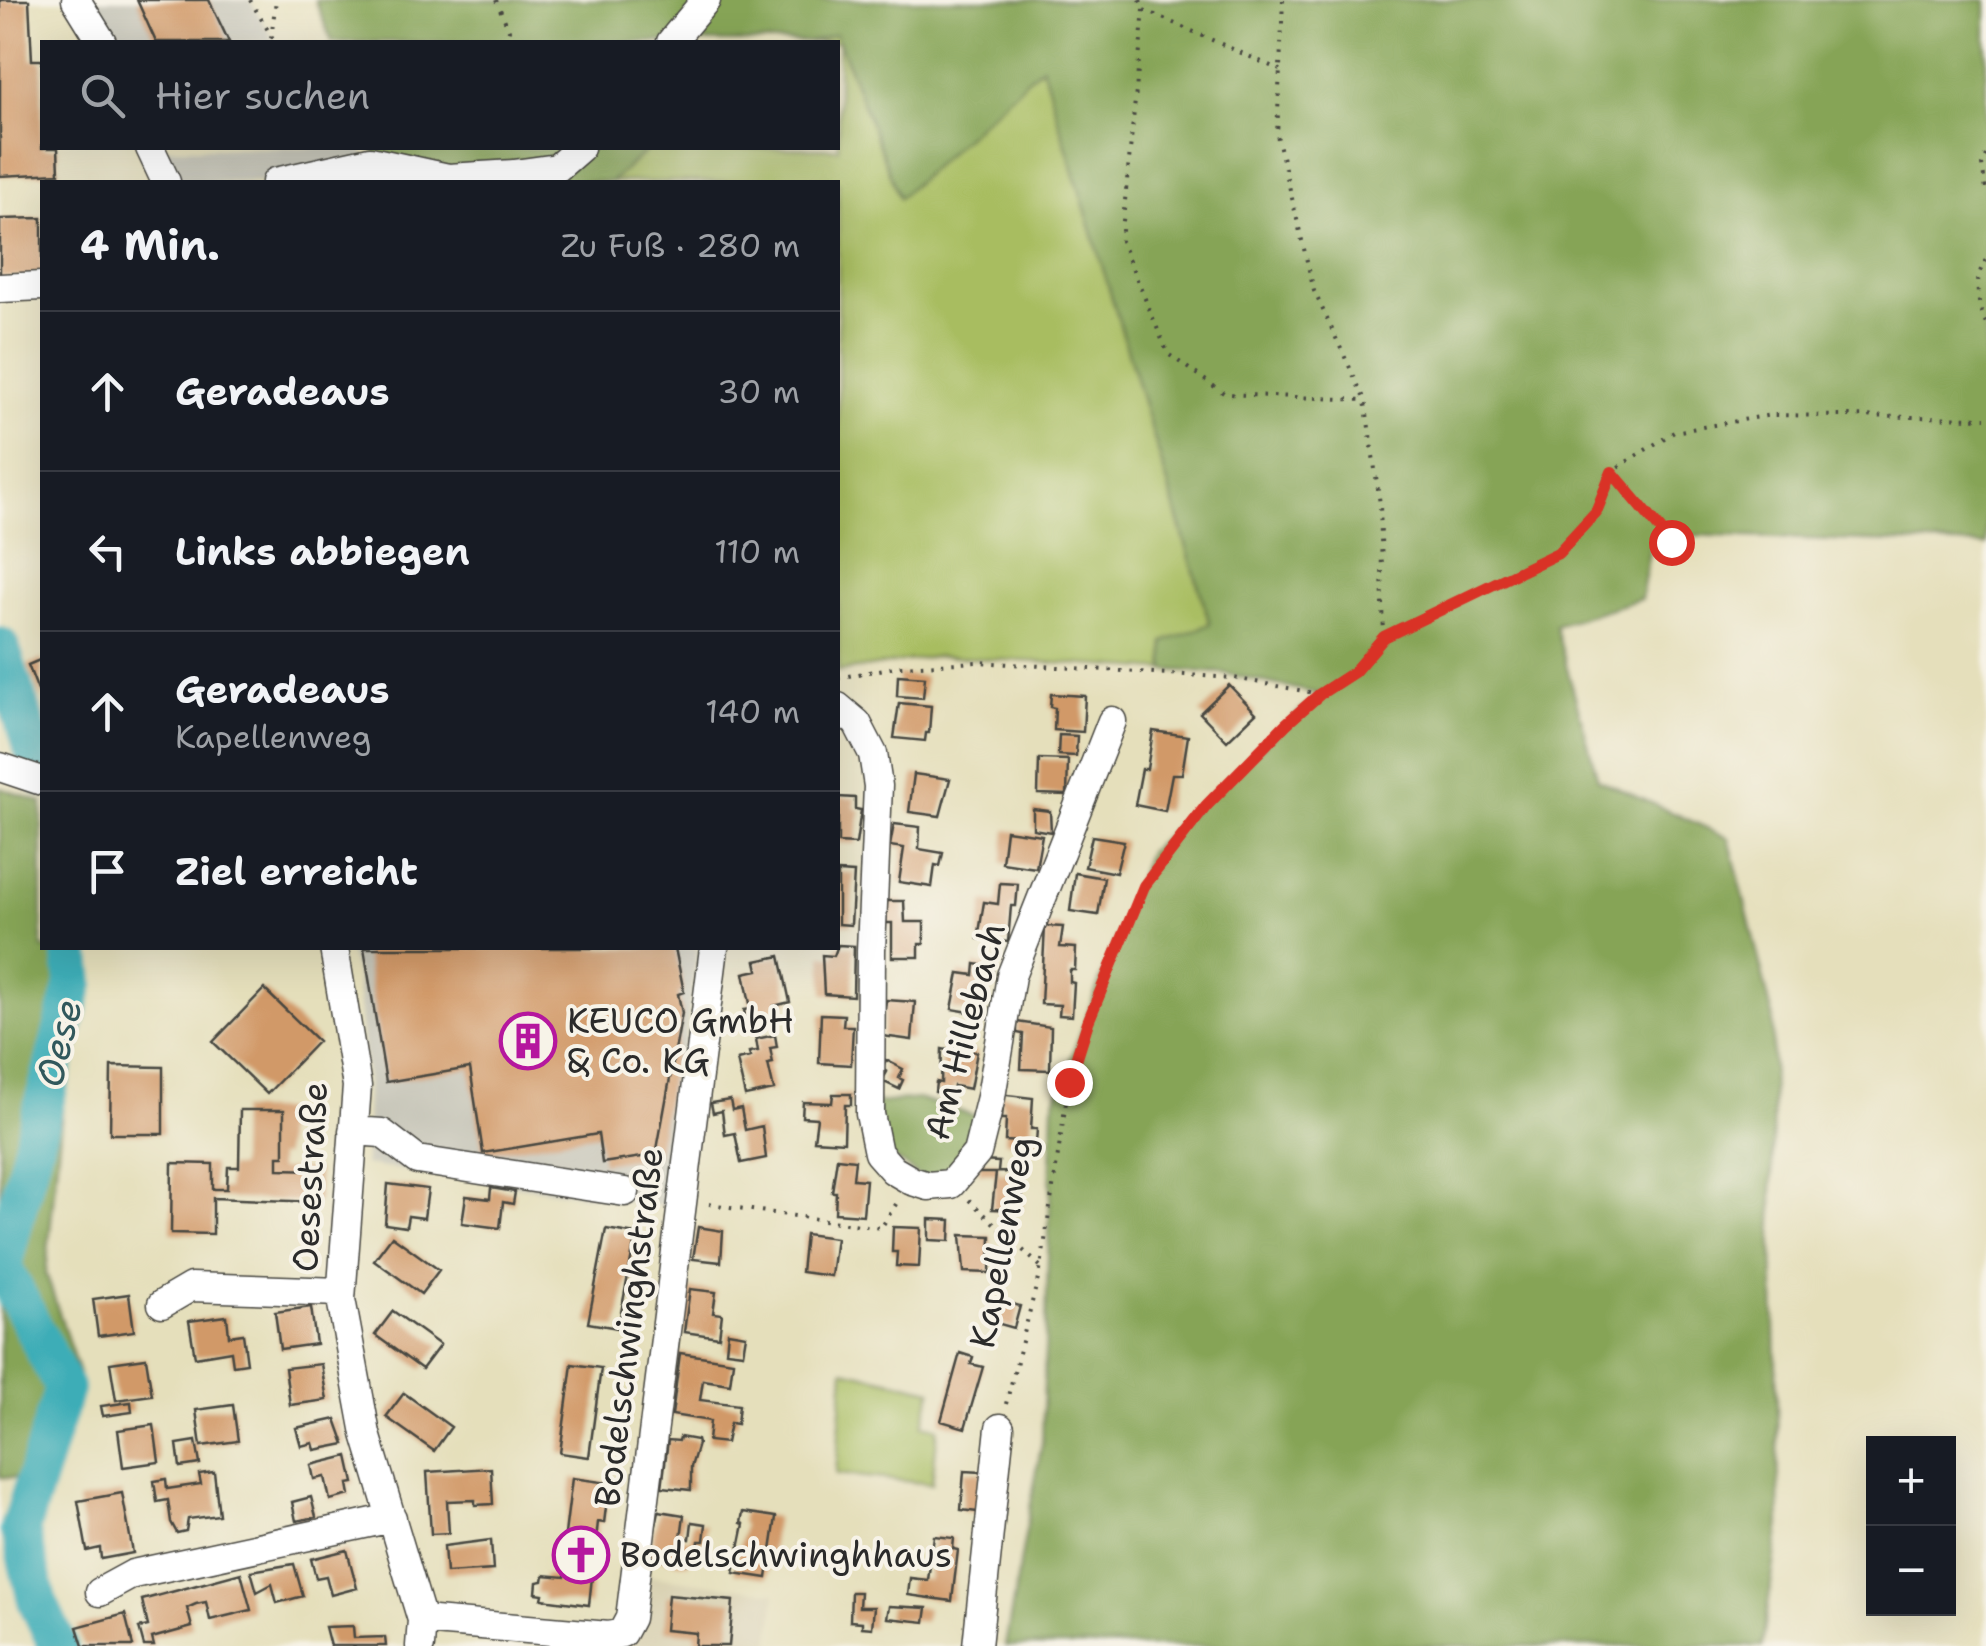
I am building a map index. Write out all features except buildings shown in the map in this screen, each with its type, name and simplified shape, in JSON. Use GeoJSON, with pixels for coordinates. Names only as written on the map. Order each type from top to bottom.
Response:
{"type":"FeatureCollection","features":[{"type":"Feature","properties":{"kind":"street"},"geometry":{"type":"LineString","coordinates":[[76,0],[101,40]]}},
{"type":"Feature","properties":{"kind":"street"},"geometry":{"type":"LineString","coordinates":[[674,40],[706,0]]}},
{"type":"Feature","properties":{"kind":"street"},"geometry":{"type":"LineString","coordinates":[[151,150],[165,180]]}},
{"type":"Feature","properties":{"kind":"street"},"geometry":{"type":"LineString","coordinates":[[285,180],[370,161],[448,178],[514,174],[557,168],[578,150]]}},
{"type":"Feature","properties":{"kind":"street"},"geometry":{"type":"LineString","coordinates":[[0,288],[40,286]]}},
{"type":"Feature","properties":{"kind":"street","name":"Am Hillebach"},"geometry":{"type":"LineString","coordinates":[[840,708],[858,723],[873,754],[878,786],[870,1114],[878,1153],[893,1170],[928,1186],[950,1184],[977,1153],[1011,976],[1112,721]]}},
{"type":"Feature","properties":{"kind":"street"},"geometry":{"type":"LineString","coordinates":[[0,767],[40,780]]}},
{"type":"Feature","properties":{"kind":"street","name":"Oesestraße"},"geometry":{"type":"LineString","coordinates":[[334,950],[357,1086],[341,1292],[366,1434],[421,1633]]}},
{"type":"Feature","properties":{"kind":"street","name":"Bodelschwinghstraße"},"geometry":{"type":"LineString","coordinates":[[421,1633],[610,1636],[622,1633],[630,1618],[714,950]]}},
{"type":"Feature","properties":{"kind":"street"},"geometry":{"type":"LineString","coordinates":[[353,1131],[382,1133],[417,1160],[625,1192]]}},
{"type":"Feature","properties":{"kind":"street","name":"Oesestraße"},"geometry":{"type":"LineString","coordinates":[[162,1304],[191,1288],[341,1292]]}},
{"type":"Feature","properties":{"kind":"street"},"geometry":{"type":"LineString","coordinates":[[977,1646],[1000,1428]]}},
{"type":"Feature","properties":{"kind":"street"},"geometry":{"type":"LineString","coordinates":[[100,1592],[133,1574],[392,1518]]}},
{"type":"Feature","properties":{"kind":"path"},"geometry":{"type":"LineString","coordinates":[[250,0],[272,40]]}},
{"type":"Feature","properties":{"kind":"path"},"geometry":{"type":"LineString","coordinates":[[272,40],[276,0]]}},
{"type":"Feature","properties":{"kind":"path"},"geometry":{"type":"LineString","coordinates":[[496,0],[509,30],[506,40]]}},
{"type":"Feature","properties":{"kind":"path"},"geometry":{"type":"LineString","coordinates":[[1140,0],[1144,10],[1121,242],[1168,354],[1225,394],[1365,400]]}},
{"type":"Feature","properties":{"kind":"path"},"geometry":{"type":"LineString","coordinates":[[1283,0],[1277,135],[1314,291],[1365,400],[1380,504],[1384,637],[1558,553],[1596,512],[1612,472],[1674,432],[1771,416],[1986,418]]}},
{"type":"Feature","properties":{"kind":"path"},"geometry":{"type":"LineString","coordinates":[[1144,10],[1280,70]]}},
{"type":"Feature","properties":{"kind":"path"},"geometry":{"type":"LineString","coordinates":[[1986,155],[1982,165],[1986,190]]}},
{"type":"Feature","properties":{"kind":"path"},"geometry":{"type":"LineString","coordinates":[[1986,260],[1980,268],[1978,285],[1979,307],[1986,323]]}},
{"type":"Feature","properties":{"kind":"path"},"geometry":{"type":"LineString","coordinates":[[1612,472],[1671,542]]}},
{"type":"Feature","properties":{"kind":"path","name":"Kapellenweg"},"geometry":{"type":"LineString","coordinates":[[1000,1428],[1041,1267],[1069,1082],[1088,1022],[1144,886],[1206,806],[1286,724],[1320,694],[1354,672],[1384,637]]}},
{"type":"Feature","properties":{"kind":"path"},"geometry":{"type":"LineString","coordinates":[[840,678],[900,666],[978,662],[1234,678],[1320,694]]}},
{"type":"Feature","properties":{"kind":"path"},"geometry":{"type":"LineString","coordinates":[[682,1200],[880,1228],[912,1181]]}},
{"type":"Feature","properties":{"kind":"path"},"geometry":{"type":"LineString","coordinates":[[950,1184],[1041,1267]]}},
{"type":"Feature","properties":{"kind":"shaded area"},"geometry":{"type":"Polygon","coordinates":[[[76,0],[250,0],[274,40],[101,40],[76,0]]]}},
{"type":"Feature","properties":{"kind":"shaded area"},"geometry":{"type":"Polygon","coordinates":[[[151,150],[362,150],[371,161],[502,180],[165,180],[151,150]]]}},
{"type":"Feature","properties":{"kind":"shaded area","name":"KEUCO GmbH & Co. KG"},"geometry":{"type":"Polygon","coordinates":[[[349,950],[697,950],[664,1206],[365,1165],[367,1083],[356,976],[349,950]]]}},
{"type":"Feature","properties":{"kind":"shaded area"},"geometry":{"type":"Polygon","coordinates":[[[640,1574],[776,1593],[770,1646],[630,1646],[640,1574]]]}},
{"type":"Feature","properties":{"kind":"green space"},"geometry":{"type":"Polygon","coordinates":[[[315,0],[1986,0],[1986,545],[1652,534],[1641,599],[1555,625],[1598,779],[1729,838],[1773,1017],[1772,1205],[1780,1525],[1762,1646],[1005,1646],[1042,1442],[1053,1106],[1148,852],[1319,694],[1223,673],[1165,670],[1164,642],[1210,624],[1042,66],[899,198],[836,34],[816,40],[331,40],[315,0]]]}},
{"type":"Feature","properties":{"kind":"green space"},"geometry":{"type":"Polygon","coordinates":[[[836,34],[838,40],[816,40],[836,34]]]}},
{"type":"Feature","properties":{"kind":"green space"},"geometry":{"type":"Polygon","coordinates":[[[840,44],[899,197],[1042,65],[1210,625],[1164,642],[1165,670],[939,656],[840,672],[840,180],[613,180],[647,150],[840,150],[840,44]]]}},
{"type":"Feature","properties":{"kind":"green space"},"geometry":{"type":"Polygon","coordinates":[[[374,150],[647,150],[613,180],[386,180],[374,150]]]}},
{"type":"Feature","properties":{"kind":"green space"},"geometry":{"type":"Polygon","coordinates":[[[0,788],[40,801],[40,950],[78,950],[46,1273],[79,1374],[54,1480],[0,1477],[0,788]]]}},
{"type":"Feature","properties":{"kind":"green space"},"geometry":{"type":"Polygon","coordinates":[[[918,1099],[980,1117],[949,1178],[928,1182],[884,1152],[876,1103],[918,1099]]]}},
{"type":"Feature","properties":{"kind":"green space"},"geometry":{"type":"Polygon","coordinates":[[[844,1370],[932,1390],[923,1425],[938,1428],[932,1484],[836,1474],[844,1370]]]}},
{"type":"Feature","properties":{"kind":"waterway","name":"Oese"},"geometry":{"type":"LineString","coordinates":[[0,647],[40,769]]}},
{"type":"Feature","properties":{"kind":"waterway","name":"Oese"},"geometry":{"type":"LineString","coordinates":[[58,1646],[37,1600],[20,1530],[64,1388],[2,1266],[75,983],[71,950]]}},
{"type":"Feature","properties":{"kind":"place","name":"KEUCO GmbH & Co. KG"},"geometry":{"type":"Point","coordinates":[528,1041]}},
{"type":"Feature","properties":{"kind":"place","name":"Bodelschwinghhaus"},"geometry":{"type":"Point","coordinates":[581,1555]}},
{"type":"Feature","properties":{"kind":"route"},"geometry":{"type":"LineString","coordinates":[[1069,1082],[1088,1022],[1144,886],[1206,806],[1286,724],[1320,694],[1354,672],[1384,637],[1558,553],[1596,512],[1612,472],[1671,542]]}}]}
